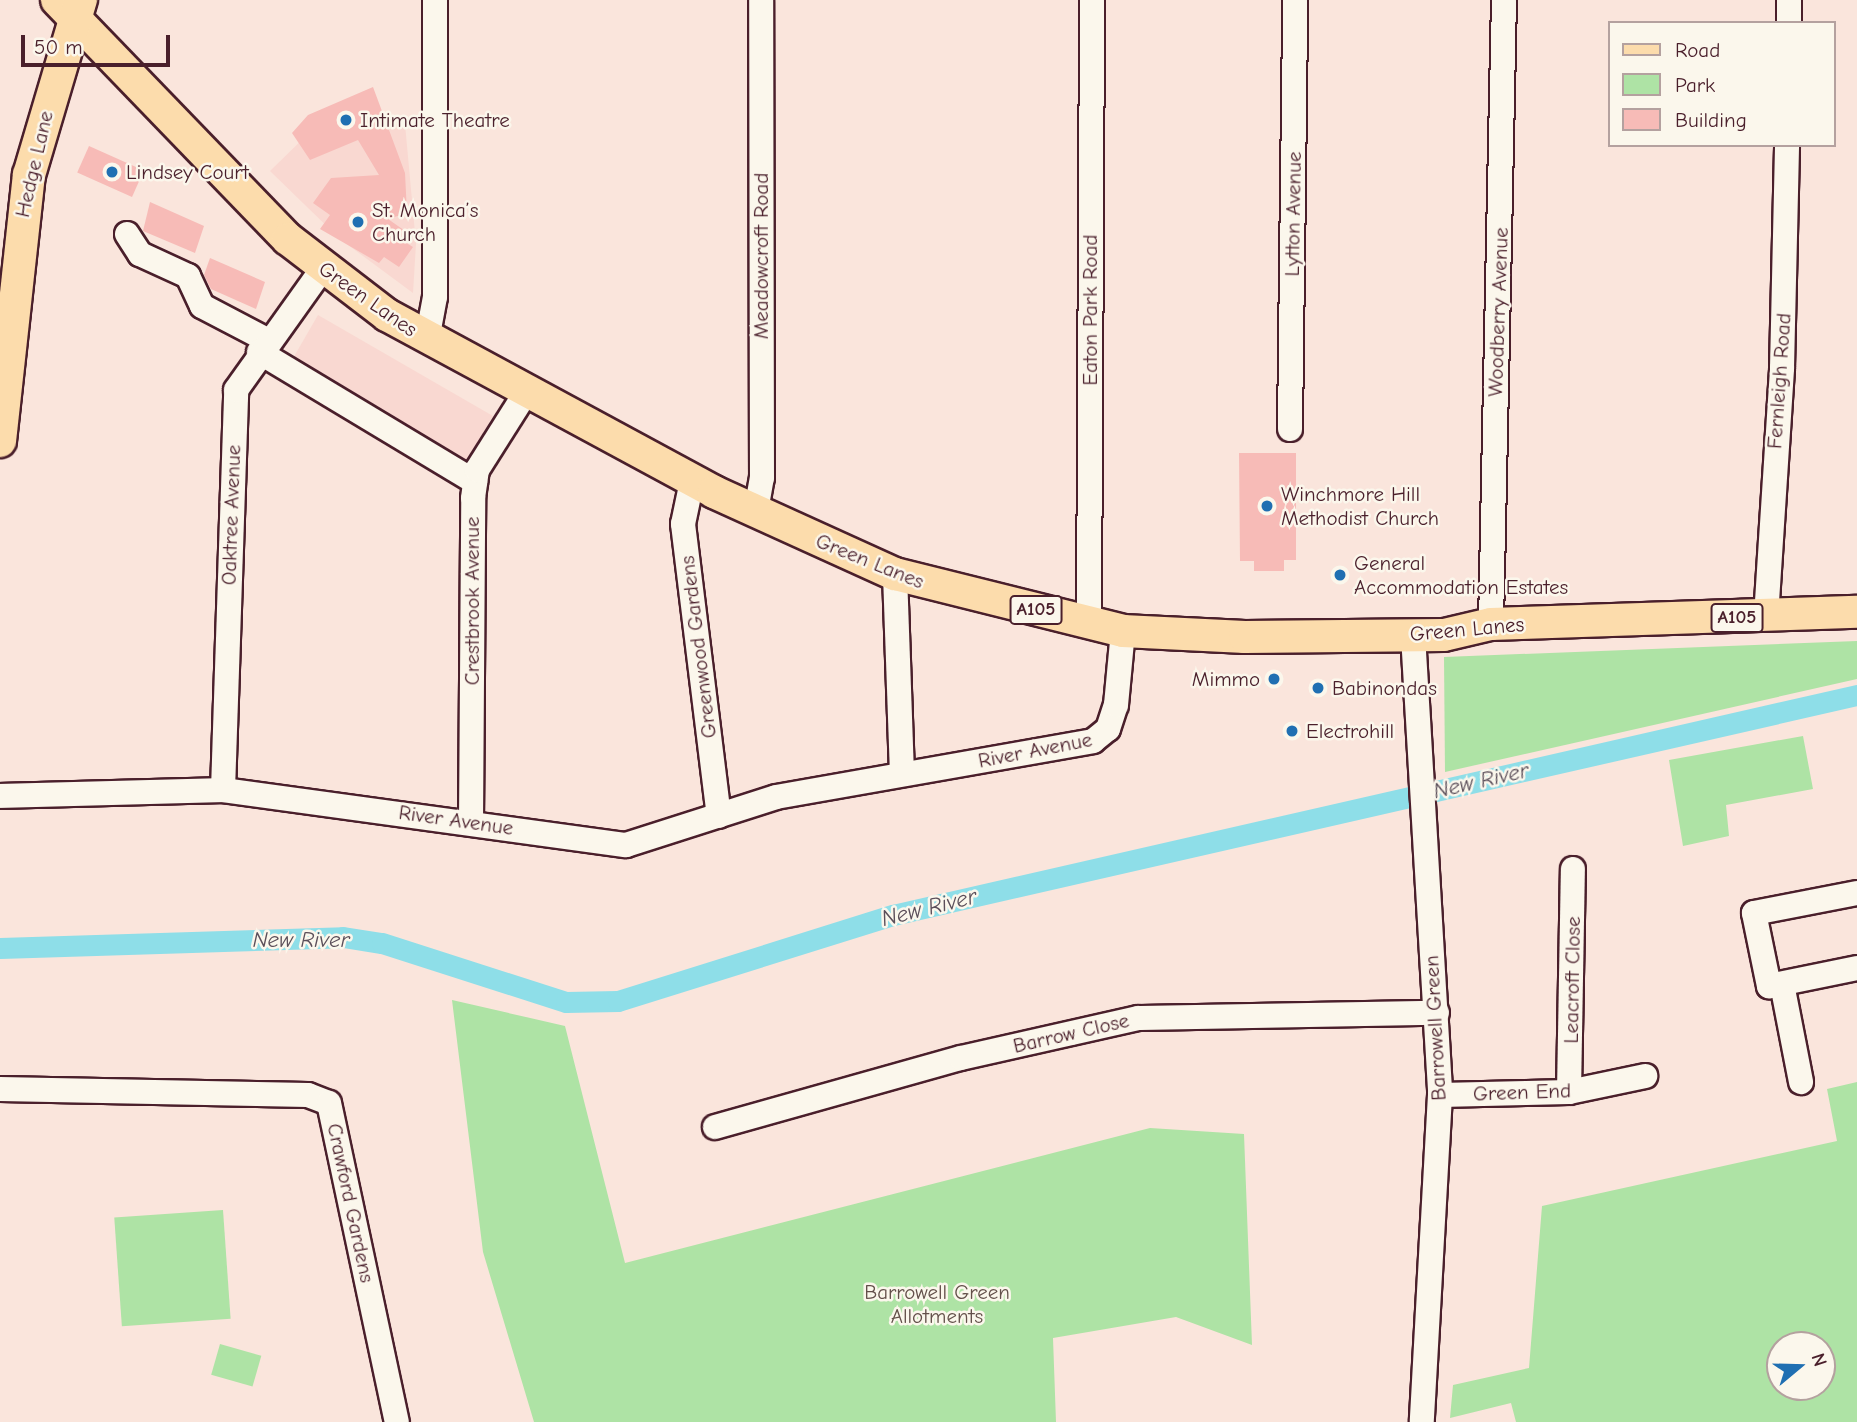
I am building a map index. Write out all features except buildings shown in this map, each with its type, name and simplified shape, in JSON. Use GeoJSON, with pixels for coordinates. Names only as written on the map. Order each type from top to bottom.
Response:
{"type":"FeatureCollection","features":[{"type":"Feature","properties":{"kind":"main road"},"geometry":{"type":"LineString","coordinates":[[33,0],[45,5],[67,4]]}},
{"type":"Feature","properties":{"kind":"main road","name":"Green Lanes"},"geometry":{"type":"LineString","coordinates":[[67,4],[227,180],[323,268],[427,340],[692,481],[895,574],[945,591],[1089,621],[1123,631],[1245,637],[1444,635],[1491,624],[1857,612]]}},
{"type":"Feature","properties":{"kind":"main road","name":"Hedge Lane"},"geometry":{"type":"LineString","coordinates":[[0,441],[19,232],[67,4]]}},
{"type":"Feature","properties":{"kind":"street"},"geometry":{"type":"LineString","coordinates":[[427,340],[435,297],[435,0]]}},
{"type":"Feature","properties":{"kind":"street","name":"Meadowcroft Road"},"geometry":{"type":"LineString","coordinates":[[756,511],[762,478],[761,0]]}},
{"type":"Feature","properties":{"kind":"street","name":"Eaton Park Road"},"geometry":{"type":"LineString","coordinates":[[1089,621],[1092,0]]}},
{"type":"Feature","properties":{"kind":"street","name":"Lytton Avenue"},"geometry":{"type":"LineString","coordinates":[[1290,429],[1295,0]]}},
{"type":"Feature","properties":{"kind":"street","name":"Woodberry Avenue"},"geometry":{"type":"LineString","coordinates":[[1491,624],[1504,0]]}},
{"type":"Feature","properties":{"kind":"street"},"geometry":{"type":"LineString","coordinates":[[1789,0],[1789,21]]}},
{"type":"Feature","properties":{"kind":"street","name":"Fernleigh Road"},"geometry":{"type":"LineString","coordinates":[[1766,617],[1782,368],[1787,147]]}},
{"type":"Feature","properties":{"kind":"street"},"geometry":{"type":"LineString","coordinates":[[127,234],[140,254],[188,276],[202,306],[475,482]]}},
{"type":"Feature","properties":{"kind":"street","name":"Oaktree Avenue"},"geometry":{"type":"LineString","coordinates":[[223,790],[236,390],[263,346],[323,268]]}},
{"type":"Feature","properties":{"kind":"street","name":"Crestbrook Avenue"},"geometry":{"type":"LineString","coordinates":[[471,822],[475,482],[488,450],[525,394]]}},
{"type":"Feature","properties":{"kind":"street","name":"Greenwood Gardens"},"geometry":{"type":"LineString","coordinates":[[692,481],[683,524],[719,816]]}},
{"type":"Feature","properties":{"kind":"street"},"geometry":{"type":"LineString","coordinates":[[895,574],[902,774]]}},
{"type":"Feature","properties":{"kind":"street","name":"River Avenue"},"geometry":{"type":"LineString","coordinates":[[0,796],[223,790],[626,845],[776,797],[1081,745],[1103,736],[1116,705],[1123,631]]}},
{"type":"Feature","properties":{"kind":"street","name":"Barrowell Green"},"geometry":{"type":"LineString","coordinates":[[1413,635],[1415,738],[1437,1013],[1440,1095],[1422,1422]]}},
{"type":"Feature","properties":{"kind":"street","name":"Leacroft Close"},"geometry":{"type":"LineString","coordinates":[[1569,1092],[1573,869]]}},
{"type":"Feature","properties":{"kind":"street"},"geometry":{"type":"LineString","coordinates":[[1857,893],[1755,913],[1769,986],[1857,968]]}},
{"type":"Feature","properties":{"kind":"street"},"geometry":{"type":"LineString","coordinates":[[1782,984],[1801,1083]]}},
{"type":"Feature","properties":{"kind":"street","name":"Barrow Close"},"geometry":{"type":"LineString","coordinates":[[715,1127],[961,1058],[1138,1018],[1437,1013]]}},
{"type":"Feature","properties":{"kind":"street","name":"Green End"},"geometry":{"type":"LineString","coordinates":[[1440,1095],[1569,1092],[1645,1076]]}},
{"type":"Feature","properties":{"kind":"street","name":"Crawford Gardens"},"geometry":{"type":"LineString","coordinates":[[0,1089],[308,1095],[329,1103],[397,1422]]}},
{"type":"Feature","properties":{"kind":"shaded area"},"geometry":{"type":"Polygon","coordinates":[[[405,124],[416,244],[413,293],[340,239],[270,171],[315,127],[405,124]]]}},
{"type":"Feature","properties":{"kind":"shaded area"},"geometry":{"type":"Polygon","coordinates":[[[318,315],[493,416],[465,464],[290,363],[318,315]]]}},
{"type":"Feature","properties":{"kind":"green space"},"geometry":{"type":"Polygon","coordinates":[[[1857,641],[1857,679],[1445,772],[1444,657],[1857,641]]]}},
{"type":"Feature","properties":{"kind":"green space"},"geometry":{"type":"Polygon","coordinates":[[[1803,736],[1813,789],[1726,805],[1729,836],[1683,846],[1669,760],[1803,736]]]}},
{"type":"Feature","properties":{"kind":"green space","name":"Barrowell Green Allotments"},"geometry":{"type":"Polygon","coordinates":[[[452,1000],[565,1026],[625,1263],[1150,1128],[1244,1134],[1252,1345],[1176,1317],[1053,1338],[1056,1422],[534,1422],[483,1252],[452,1000]]]}},
{"type":"Feature","properties":{"kind":"green space"},"geometry":{"type":"Polygon","coordinates":[[[1857,1082],[1857,1422],[1516,1422],[1511,1403],[1450,1418],[1453,1385],[1529,1368],[1542,1206],[1837,1141],[1827,1089],[1857,1082]]]}},
{"type":"Feature","properties":{"kind":"green space"},"geometry":{"type":"Polygon","coordinates":[[[223,1210],[231,1319],[122,1326],[114,1218],[223,1210]]]}},
{"type":"Feature","properties":{"kind":"green space"},"geometry":{"type":"Polygon","coordinates":[[[220,1344],[261,1356],[253,1387],[211,1375],[220,1344]]]}},
{"type":"Feature","properties":{"kind":"waterway","name":"New River"},"geometry":{"type":"LineString","coordinates":[[0,948],[343,937],[382,943],[566,1002],[618,1001],[893,915],[1857,695]]}},
{"type":"Feature","properties":{"kind":"place","name":"Intimate Theatre"},"geometry":{"type":"Point","coordinates":[346,120]}},
{"type":"Feature","properties":{"kind":"place","name":"Lindsey Court"},"geometry":{"type":"Point","coordinates":[112,172]}},
{"type":"Feature","properties":{"kind":"place","name":"St. Monica’s Church"},"geometry":{"type":"Point","coordinates":[358,222]}},
{"type":"Feature","properties":{"kind":"place","name":"Winchmore Hill Methodist Church"},"geometry":{"type":"Point","coordinates":[1267,506]}},
{"type":"Feature","properties":{"kind":"place","name":"General Accommodation Estates"},"geometry":{"type":"Point","coordinates":[1340,575]}},
{"type":"Feature","properties":{"kind":"place","name":"Mimmo"},"geometry":{"type":"Point","coordinates":[1274,679]}},
{"type":"Feature","properties":{"kind":"place","name":"Babinondas"},"geometry":{"type":"Point","coordinates":[1318,688]}},
{"type":"Feature","properties":{"kind":"place","name":"Electrohill"},"geometry":{"type":"Point","coordinates":[1292,731]}}]}
